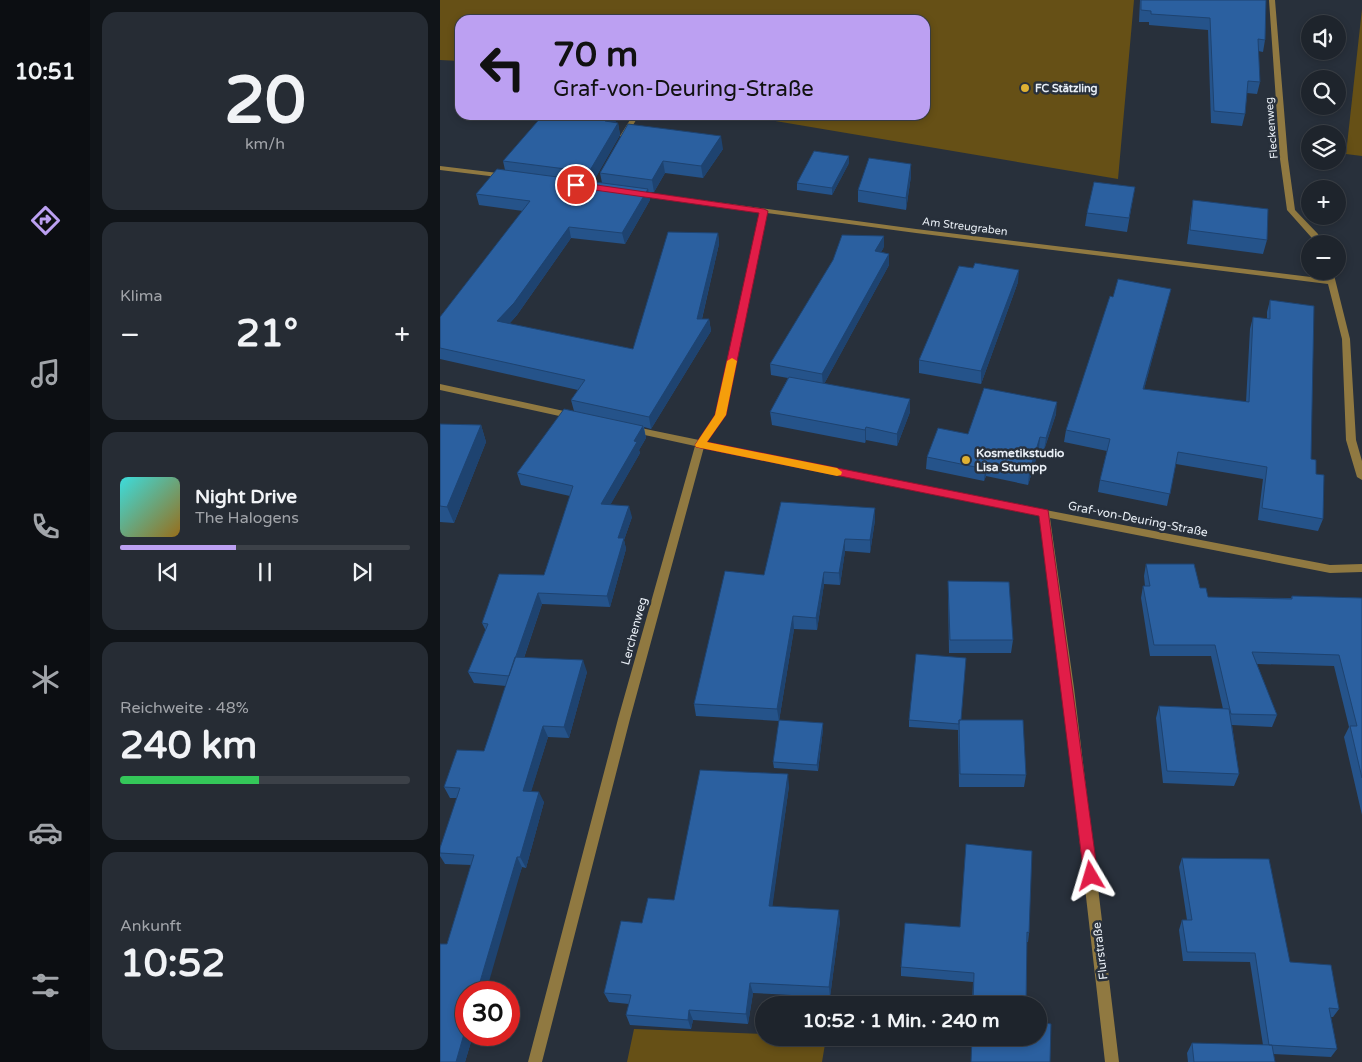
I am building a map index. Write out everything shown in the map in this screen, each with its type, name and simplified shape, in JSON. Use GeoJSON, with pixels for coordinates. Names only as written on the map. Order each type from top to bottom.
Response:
{"type":"FeatureCollection","features":[{"type":"Feature","properties":{"kind":"street","name":"Fleckenweg"},"geometry":{"type":"LineString","coordinates":[[1272,0],[1284,159],[1291,210],[1314,235]]}},
{"type":"Feature","properties":{"kind":"street"},"geometry":{"type":"LineString","coordinates":[[618,147],[633,120]]}},
{"type":"Feature","properties":{"kind":"street"},"geometry":{"type":"LineString","coordinates":[[440,168],[518,178]]}},
{"type":"Feature","properties":{"kind":"street","name":"Am Streugraben"},"geometry":{"type":"LineString","coordinates":[[632,192],[764,211],[1333,282]]}},
{"type":"Feature","properties":{"kind":"street","name":"Lerchenweg"},"geometry":{"type":"LineString","coordinates":[[536,1062],[624,719],[700,445],[720,415],[764,211]]}},
{"type":"Feature","properties":{"kind":"street"},"geometry":{"type":"LineString","coordinates":[[1333,282],[1346,339],[1346,384],[1351,440],[1362,477]]}},
{"type":"Feature","properties":{"kind":"street"},"geometry":{"type":"LineString","coordinates":[[440,387],[586,419]]}},
{"type":"Feature","properties":{"kind":"street","name":"Graf-von-Deuring-Straße"},"geometry":{"type":"LineString","coordinates":[[624,428],[700,445],[1330,569],[1362,568]]}},
{"type":"Feature","properties":{"kind":"street","name":"Flurstraße"},"geometry":{"type":"LineString","coordinates":[[1044,513],[1068,688],[1112,1062]]}},
{"type":"Feature","properties":{"kind":"shaded area","name":"FC Stätzling"},"geometry":{"type":"Polygon","coordinates":[[[440,0],[1134,0],[1118,179],[770,120],[930,120],[930,15],[455,15],[455,61],[440,60],[440,0]]]}},
{"type":"Feature","properties":{"kind":"shaded area"},"geometry":{"type":"Polygon","coordinates":[[[1362,9],[1362,156],[1346,154],[1362,9]]]}},
{"type":"Feature","properties":{"kind":"shaded area"},"geometry":{"type":"Polygon","coordinates":[[[634,1029],[755,1034],[755,1046],[825,1046],[822,1062],[627,1062],[634,1029]]]}},
{"type":"Feature","properties":{"kind":"building"},"geometry":{"type":"Polygon","coordinates":[[[1141,0],[1266,0],[1265,40],[1258,39],[1260,82],[1248,81],[1245,114],[1214,111],[1210,18],[1151,14],[1151,11],[1141,10],[1141,0]]]}},
{"type":"Feature","properties":{"kind":"building"},"geometry":{"type":"Polygon","coordinates":[[[539,120],[606,120],[618,123],[589,172],[503,161],[539,120]]]}},
{"type":"Feature","properties":{"kind":"building"},"geometry":{"type":"Polygon","coordinates":[[[628,124],[721,136],[701,166],[663,161],[652,180],[600,173],[628,124]]]}},
{"type":"Feature","properties":{"kind":"building"},"geometry":{"type":"Polygon","coordinates":[[[814,151],[849,156],[832,188],[797,183],[814,151]]]}},
{"type":"Feature","properties":{"kind":"building"},"geometry":{"type":"Polygon","coordinates":[[[869,158],[911,164],[906,198],[858,190],[869,158]]]}},
{"type":"Feature","properties":{"kind":"building"},"geometry":{"type":"Polygon","coordinates":[[[497,169],[648,189],[622,233],[569,227],[514,303],[497,321],[633,349],[668,232],[718,233],[697,319],[709,319],[649,417],[571,400],[585,380],[440,348],[440,317],[530,201],[476,194],[497,169]]]}},
{"type":"Feature","properties":{"kind":"building"},"geometry":{"type":"Polygon","coordinates":[[[1094,182],[1135,187],[1129,218],[1087,213],[1094,182]]]}},
{"type":"Feature","properties":{"kind":"building"},"geometry":{"type":"Polygon","coordinates":[[[1193,200],[1268,209],[1267,240],[1190,230],[1193,200]]]}},
{"type":"Feature","properties":{"kind":"building"},"geometry":{"type":"Polygon","coordinates":[[[842,235],[884,236],[875,251],[889,254],[822,374],[770,364],[833,260],[842,235]]]}},
{"type":"Feature","properties":{"kind":"building"},"geometry":{"type":"Polygon","coordinates":[[[975,263],[1019,270],[981,371],[919,360],[959,266],[973,268],[975,263]]]}},
{"type":"Feature","properties":{"kind":"building"},"geometry":{"type":"Polygon","coordinates":[[[1118,279],[1171,289],[1143,389],[1249,402],[1253,317],[1270,319],[1270,300],[1314,306],[1311,459],[1316,460],[1316,474],[1324,475],[1323,519],[1262,508],[1267,467],[1178,452],[1170,494],[1100,480],[1110,439],[1066,430],[1110,296],[1113,297],[1118,279]]]}},
{"type":"Feature","properties":{"kind":"building"},"geometry":{"type":"Polygon","coordinates":[[[789,377],[910,399],[897,434],[866,427],[865,430],[770,412],[789,377]]]}},
{"type":"Feature","properties":{"kind":"building"},"geometry":{"type":"Polygon","coordinates":[[[984,388],[1057,402],[1046,438],[1040,437],[1029,473],[987,464],[985,469],[927,457],[938,428],[968,434],[984,388]]]}},
{"type":"Feature","properties":{"kind":"building"},"geometry":{"type":"Polygon","coordinates":[[[564,409],[643,426],[634,441],[637,442],[601,504],[629,506],[618,538],[624,538],[607,596],[538,593],[509,676],[468,672],[488,624],[482,623],[499,574],[544,575],[573,486],[517,473],[564,409]]]}},
{"type":"Feature","properties":{"kind":"building"},"geometry":{"type":"Polygon","coordinates":[[[440,424],[481,425],[447,507],[440,506],[440,424]]]}},
{"type":"Feature","properties":{"kind":"building"},"geometry":{"type":"Polygon","coordinates":[[[781,502],[875,508],[870,540],[845,539],[839,573],[824,572],[816,618],[793,616],[777,709],[694,704],[725,571],[764,575],[781,502]]]}},
{"type":"Feature","properties":{"kind":"building"},"geometry":{"type":"Polygon","coordinates":[[[1146,564],[1194,564],[1200,588],[1206,588],[1208,597],[1292,599],[1292,596],[1362,598],[1362,778],[1350,726],[1357,726],[1339,655],[1252,652],[1277,715],[1231,714],[1215,645],[1154,645],[1143,586],[1150,586],[1146,564]]]}},
{"type":"Feature","properties":{"kind":"building"},"geometry":{"type":"Polygon","coordinates":[[[948,581],[1009,582],[1013,640],[950,640],[948,581]]]}},
{"type":"Feature","properties":{"kind":"building"},"geometry":{"type":"Polygon","coordinates":[[[916,654],[966,658],[961,720],[959,720],[959,724],[909,720],[916,654]]]}},
{"type":"Feature","properties":{"kind":"building"},"geometry":{"type":"Polygon","coordinates":[[[515,657],[583,660],[564,727],[543,726],[523,791],[539,792],[520,857],[517,857],[480,981],[455,981],[455,1046],[461,1046],[456,1062],[440,1062],[440,944],[447,944],[474,855],[440,853],[460,788],[444,787],[457,750],[484,751],[515,657]]]}},
{"type":"Feature","properties":{"kind":"building"},"geometry":{"type":"Polygon","coordinates":[[[1159,706],[1229,709],[1239,774],[1167,771],[1159,706]]]}},
{"type":"Feature","properties":{"kind":"building"},"geometry":{"type":"Polygon","coordinates":[[[779,720],[823,723],[817,765],[773,762],[779,720]]]}},
{"type":"Feature","properties":{"kind":"building"},"geometry":{"type":"Polygon","coordinates":[[[959,720],[1023,720],[1026,775],[960,774],[959,720]]]}},
{"type":"Feature","properties":{"kind":"building"},"geometry":{"type":"Polygon","coordinates":[[[700,770],[788,774],[769,906],[839,910],[829,987],[750,983],[746,1014],[689,1010],[688,1020],[626,1015],[631,995],[604,993],[621,921],[642,923],[648,898],[674,900],[700,770]]]}},
{"type":"Feature","properties":{"kind":"building"},"geometry":{"type":"Polygon","coordinates":[[[966,844],[1032,851],[1029,933],[1027,932],[1026,996],[973,996],[974,973],[901,967],[905,923],[960,927],[966,844]]]}},
{"type":"Feature","properties":{"kind":"building"},"geometry":{"type":"Polygon","coordinates":[[[1182,858],[1269,859],[1290,962],[1331,965],[1339,1009],[1329,1008],[1337,1049],[1269,1045],[1255,953],[1187,952],[1182,920],[1192,920],[1182,858]]]}},
{"type":"Feature","properties":{"kind":"building"},"geometry":{"type":"Polygon","coordinates":[[[1047,1023],[1051,1024],[1050,1062],[971,1062],[972,1046],[1047,1046],[1047,1023]]]}},
{"type":"Feature","properties":{"kind":"building"},"geometry":{"type":"Polygon","coordinates":[[[1192,1043],[1272,1045],[1275,1062],[1194,1062],[1192,1043]]]}},
{"type":"Feature","properties":{"kind":"slow traffic"},"geometry":{"type":"LineString","coordinates":[[732,361],[720,415],[700,445],[837,472]]}},
{"type":"Feature","properties":{"kind":"place","name":"FC Stätzling"},"geometry":{"type":"Point","coordinates":[1025,88]}},
{"type":"Feature","properties":{"kind":"place","name":"Kosmetikstudio Lisa Stumpp"},"geometry":{"type":"Point","coordinates":[966,460]}},
{"type":"Feature","properties":{"kind":"route"},"geometry":{"type":"LineString","coordinates":[[576,185],[764,211],[720,415],[700,445],[1044,513],[1091,876]]}}]}
